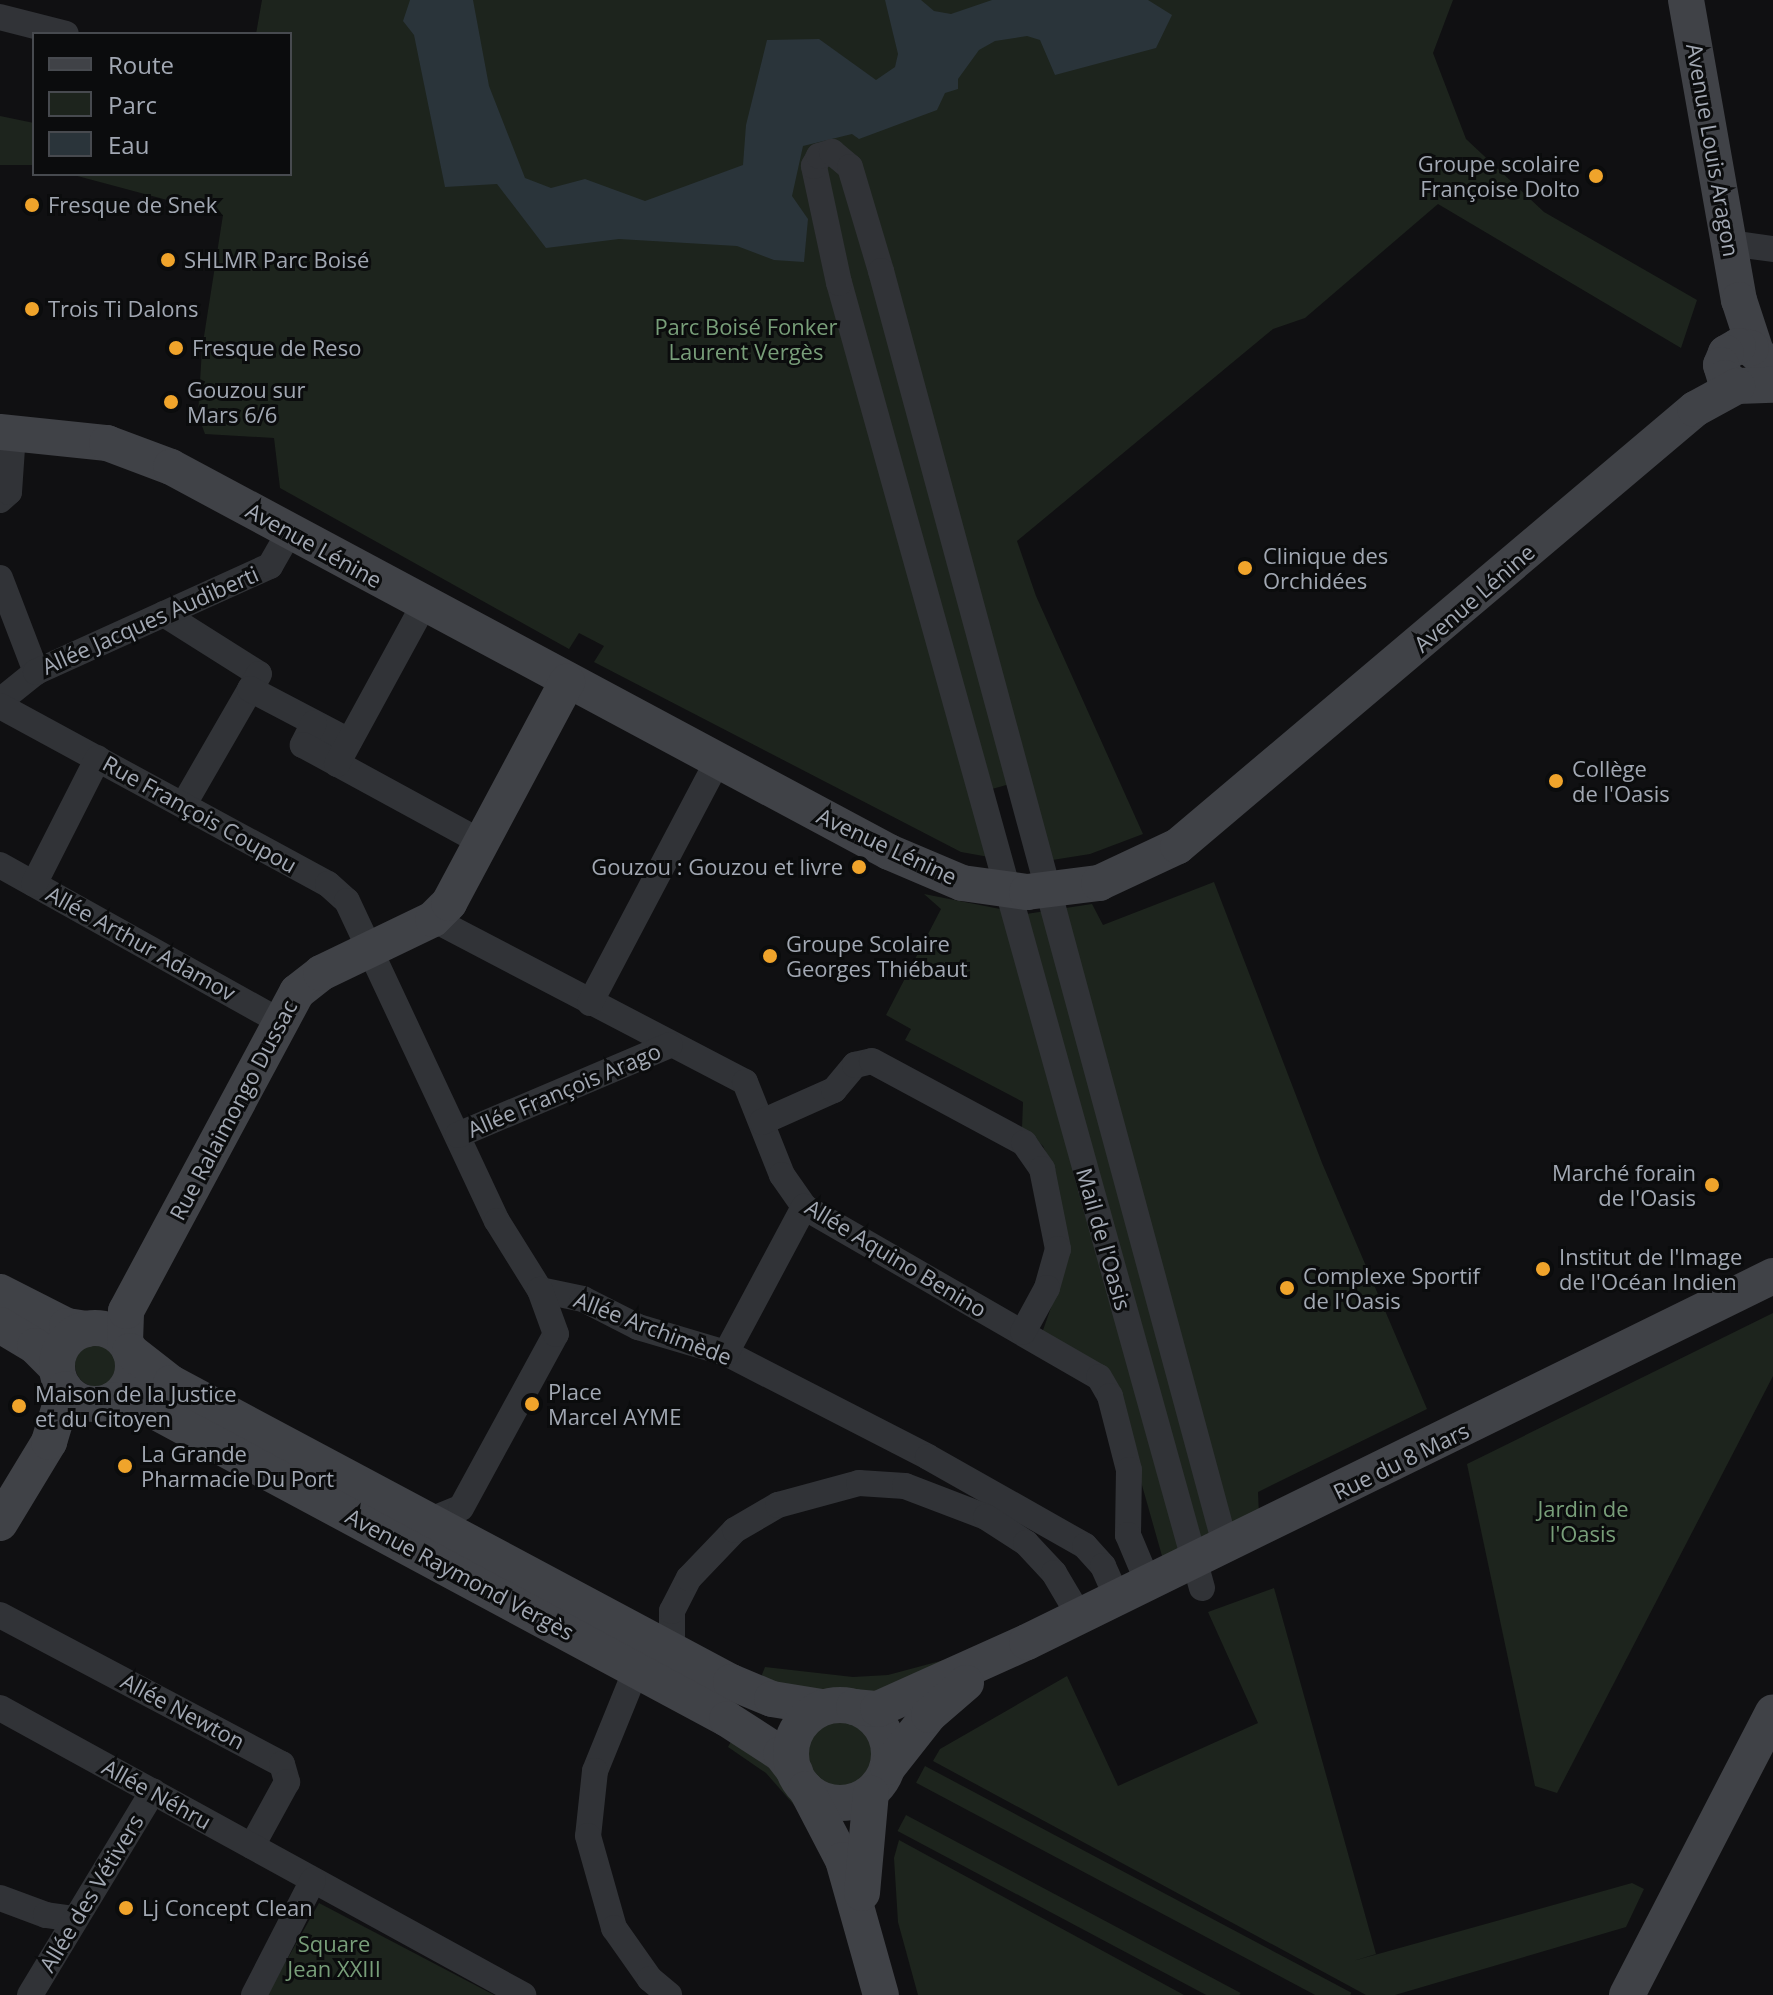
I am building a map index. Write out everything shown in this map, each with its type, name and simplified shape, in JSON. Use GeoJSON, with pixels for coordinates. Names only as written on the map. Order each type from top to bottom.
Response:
{"type":"FeatureCollection","features":[{"type":"Feature","properties":{"kind":"main road","name":"Avenue Louis Aragon"},"geometry":{"type":"LineString","coordinates":[[1695,1],[1750,369]]}},
{"type":"Feature","properties":{"kind":"main road","name":"Avenue Lénine"},"geometry":{"type":"LineString","coordinates":[[6,432],[107,443],[171,467],[423,606],[928,871],[1004,891],[1049,891],[1118,877],[1178,846],[1695,409],[1750,369]]}},
{"type":"Feature","properties":{"kind":"main road","name":"Rue Ralaimongo Dussac"},"geometry":{"type":"LineString","coordinates":[[112,1332],[281,1022],[307,982],[433,919],[449,903],[567,682]]}},
{"type":"Feature","properties":{"kind":"main road","name":"Rue du 8 Mars"},"geometry":{"type":"LineString","coordinates":[[838,1707],[878,1709],[1133,1592],[1208,1566],[1773,1276]]}},
{"type":"Feature","properties":{"kind":"main road","name":"Avenue Raymond Vergès"},"geometry":{"type":"LineString","coordinates":[[0,1292],[67,1326],[112,1332],[159,1376],[444,1515],[474,1546],[672,1651],[772,1699],[838,1707]]}},
{"type":"Feature","properties":{"kind":"main road","name":"Avenue Raymond Vergès"},"geometry":{"type":"LineString","coordinates":[[0,1325],[35,1346],[80,1390],[143,1405],[636,1670],[781,1754],[800,1781]]}},
{"type":"Feature","properties":{"kind":"main road"},"geometry":{"type":"LineString","coordinates":[[0,1523],[80,1390],[133,1374],[112,1332],[68,1339],[80,1390]]}},
{"type":"Feature","properties":{"kind":"main road","name":"Rue du 8 Mars"},"geometry":{"type":"LineString","coordinates":[[880,1780],[929,1715],[1027,1642]]}},
{"type":"Feature","properties":{"kind":"main road"},"geometry":{"type":"LineString","coordinates":[[861,1918],[880,1780],[890,1752],[879,1724],[838,1707],[798,1728],[791,1757],[800,1781],[843,1860],[881,1995]]}},
{"type":"Feature","properties":{"kind":"main road"},"geometry":{"type":"LineString","coordinates":[[1627,1995],[1771,1721]]}},
{"type":"Feature","properties":{"kind":"main road"},"geometry":{"type":"LineString","coordinates":[[800,1781],[817,1797],[845,1803],[880,1780]]}},
{"type":"Feature","properties":{"kind":"street"},"geometry":{"type":"LineString","coordinates":[[7,19],[58,32]]}},
{"type":"Feature","properties":{"kind":"street","name":"Mail de l'Oasis"},"geometry":{"type":"LineString","coordinates":[[832,152],[843,156],[854,179],[1049,891],[1208,1566],[1004,891],[839,283],[814,166],[819,156],[832,152]]}},
{"type":"Feature","properties":{"kind":"street"},"geometry":{"type":"LineString","coordinates":[[1729,243],[1773,249]]}},
{"type":"Feature","properties":{"kind":"street"},"geometry":{"type":"LineString","coordinates":[[0,500],[9,492],[6,432]]}},
{"type":"Feature","properties":{"kind":"street","name":"Allée Jacques Audiberti"},"geometry":{"type":"LineString","coordinates":[[0,704],[36,672],[270,566],[290,531]]}},
{"type":"Feature","properties":{"kind":"street"},"geometry":{"type":"LineString","coordinates":[[0,578],[36,672]]}},
{"type":"Feature","properties":{"kind":"street"},"geometry":{"type":"LineString","coordinates":[[343,753],[423,606]]}},
{"type":"Feature","properties":{"kind":"street"},"geometry":{"type":"LineString","coordinates":[[164,614],[259,674],[184,804]]}},
{"type":"Feature","properties":{"kind":"street"},"geometry":{"type":"LineString","coordinates":[[250,689],[314,723],[343,753],[483,843]]}},
{"type":"Feature","properties":{"kind":"street","name":"Rue François Coupou"},"geometry":{"type":"LineString","coordinates":[[0,704],[338,892],[370,950]]}},
{"type":"Feature","properties":{"kind":"street"},"geometry":{"type":"LineString","coordinates":[[34,884],[98,758]]}},
{"type":"Feature","properties":{"kind":"street"},"geometry":{"type":"LineString","coordinates":[[590,1003],[718,760]]}},
{"type":"Feature","properties":{"kind":"street","name":"Allée Arthur Adamov"},"geometry":{"type":"LineString","coordinates":[[0,865],[281,1022]]}},
{"type":"Feature","properties":{"kind":"street"},"geometry":{"type":"LineString","coordinates":[[433,919],[670,1045]]}},
{"type":"Feature","properties":{"kind":"street"},"geometry":{"type":"LineString","coordinates":[[370,950],[497,1221],[540,1290],[556,1334],[444,1515]]}},
{"type":"Feature","properties":{"kind":"street","name":"Allée François Arago"},"geometry":{"type":"LineString","coordinates":[[458,1135],[670,1045]]}},
{"type":"Feature","properties":{"kind":"street","name":"Allée Aquino Benino"},"geometry":{"type":"LineString","coordinates":[[670,1045],[745,1082],[782,1175],[804,1207],[1090,1369],[1105,1386],[1129,1470],[1128,1535],[1133,1592]]}},
{"type":"Feature","properties":{"kind":"street"},"geometry":{"type":"LineString","coordinates":[[762,1122],[834,1090],[855,1065],[872,1061],[1024,1143],[1042,1169],[1058,1249],[1047,1288],[1023,1332]]}},
{"type":"Feature","properties":{"kind":"street"},"geometry":{"type":"LineString","coordinates":[[726,1353],[804,1207]]}},
{"type":"Feature","properties":{"kind":"street","name":"Allée Archimède"},"geometry":{"type":"LineString","coordinates":[[540,1290],[583,1299],[638,1327],[726,1353],[1085,1546],[1133,1592]]}},
{"type":"Feature","properties":{"kind":"street"},"geometry":{"type":"LineString","coordinates":[[672,1651],[672,1611],[689,1578],[735,1530],[778,1505],[859,1483],[905,1486],[986,1517],[1026,1543],[1045,1563],[1080,1617]]}},
{"type":"Feature","properties":{"kind":"street","name":"Allée Newton"},"geometry":{"type":"LineString","coordinates":[[0,1615],[282,1764],[287,1782],[252,1846]]}},
{"type":"Feature","properties":{"kind":"street"},"geometry":{"type":"LineString","coordinates":[[636,1670],[595,1771],[588,1836],[614,1928],[650,1979],[669,1995]]}},
{"type":"Feature","properties":{"kind":"street","name":"Allée Néhru"},"geometry":{"type":"LineString","coordinates":[[0,1708],[523,1995]]}},
{"type":"Feature","properties":{"kind":"street","name":"Allée des Vétivers"},"geometry":{"type":"LineString","coordinates":[[30,1995],[153,1791]]}},
{"type":"Feature","properties":{"kind":"street"},"geometry":{"type":"LineString","coordinates":[[254,1995],[313,1880]]}},
{"type":"Feature","properties":{"kind":"street"},"geometry":{"type":"LineString","coordinates":[[0,1898],[46,1915],[75,1919]]}},
{"type":"Feature","properties":{"kind":"green space","name":"Parc Boisé Fonker Laurent Vergès"},"geometry":{"type":"Polygon","coordinates":[[[262,0],[1453,0],[1433,53],[1466,139],[1544,212],[1697,300],[1681,348],[1438,204],[1305,318],[1273,329],[1017,541],[1036,596],[1143,834],[1090,854],[1046,861],[1024,780],[974,794],[989,857],[961,852],[594,662],[604,646],[579,633],[569,649],[280,488],[274,438],[205,434],[198,415],[202,349],[223,215],[77,176],[292,176],[292,32],[256,32],[262,0]]]}},
{"type":"Feature","properties":{"kind":"green space"},"geometry":{"type":"Polygon","coordinates":[[[0,116],[32,123],[32,165],[0,165],[0,116]]]}},
{"type":"Feature","properties":{"kind":"green space"},"geometry":{"type":"Polygon","coordinates":[[[1214,882],[1322,1163],[1427,1409],[1258,1492],[1259,1515],[1164,1563],[1110,1372],[1042,1333],[1065,1268],[1053,1168],[1043,1146],[1022,1128],[1023,1102],[905,1040],[911,1029],[886,1015],[941,909],[924,894],[1026,914],[1092,904],[1103,925],[1214,882]]]}},
{"type":"Feature","properties":{"kind":"green space","name":"Jardin de l'Oasis"},"geometry":{"type":"Polygon","coordinates":[[[1773,1313],[1773,1376],[1557,1793],[1535,1786],[1467,1464],[1773,1313]]]}},
{"type":"Feature","properties":{"kind":"green space"},"geometry":{"type":"Polygon","coordinates":[[[97,1343],[113,1349],[119,1365],[113,1381],[97,1387],[81,1381],[75,1365],[81,1349],[97,1343]]]}},
{"type":"Feature","properties":{"kind":"green space"},"geometry":{"type":"Polygon","coordinates":[[[1274,1588],[1376,1954],[1353,1961],[1632,1883],[1644,1889],[1626,1927],[1395,1995],[1366,1995],[933,1761],[940,1749],[1067,1676],[1118,1786],[1258,1723],[1208,1612],[1274,1588]]]}},
{"type":"Feature","properties":{"kind":"green space"},"geometry":{"type":"Polygon","coordinates":[[[944,1660],[948,1671],[852,1700],[759,1682],[765,1667],[853,1677],[888,1675],[944,1660]]]}},
{"type":"Feature","properties":{"kind":"green space"},"geometry":{"type":"Polygon","coordinates":[[[841,1715],[855,1718],[868,1726],[876,1739],[879,1753],[876,1767],[868,1780],[855,1788],[841,1791],[827,1788],[814,1780],[806,1767],[803,1753],[806,1739],[814,1726],[827,1718],[841,1715]]]}},
{"type":"Feature","properties":{"kind":"green space"},"geometry":{"type":"Polygon","coordinates":[[[734,1736],[791,1788],[801,1813],[766,1773],[728,1747],[734,1736]]]}},
{"type":"Feature","properties":{"kind":"green space"},"geometry":{"type":"Polygon","coordinates":[[[925,1766],[1351,1993],[1315,1995],[916,1783],[925,1766]]]}},
{"type":"Feature","properties":{"kind":"green space"},"geometry":{"type":"Polygon","coordinates":[[[906,1815],[1241,1993],[1206,1995],[898,1831],[906,1815]]]}},
{"type":"Feature","properties":{"kind":"green space"},"geometry":{"type":"Polygon","coordinates":[[[899,1840],[1184,1995],[918,1995],[898,1922],[894,1858],[899,1840]]]}},
{"type":"Feature","properties":{"kind":"green space","name":"Square Jean XXIII"},"geometry":{"type":"Polygon","coordinates":[[[319,1903],[494,1995],[267,1995],[319,1903]]]}},
{"type":"Feature","properties":{"kind":"water"},"geometry":{"type":"Polygon","coordinates":[[[410,0],[473,0],[489,86],[525,178],[551,188],[585,179],[645,201],[743,165],[746,125],[767,40],[819,39],[876,80],[895,67],[898,54],[885,0],[921,0],[934,11],[951,14],[992,0],[1148,0],[1172,15],[1156,48],[1055,75],[1040,40],[1027,36],[995,41],[979,50],[958,79],[958,89],[945,93],[937,110],[859,139],[852,134],[803,146],[792,196],[808,219],[804,262],[774,260],[737,246],[619,239],[546,248],[497,184],[445,187],[414,35],[403,21],[410,0]]]}},
{"type":"Feature","properties":{"kind":"place","name":"Groupe scolaire Françoise Dolto"},"geometry":{"type":"Point","coordinates":[1596,176]}},
{"type":"Feature","properties":{"kind":"place","name":"Fresque de Snek"},"geometry":{"type":"Point","coordinates":[32,205]}},
{"type":"Feature","properties":{"kind":"place","name":"SHLMR Parc Boisé"},"geometry":{"type":"Point","coordinates":[168,260]}},
{"type":"Feature","properties":{"kind":"place","name":"Trois Ti Dalons"},"geometry":{"type":"Point","coordinates":[32,309]}},
{"type":"Feature","properties":{"kind":"place","name":"Fresque de Reso"},"geometry":{"type":"Point","coordinates":[176,348]}},
{"type":"Feature","properties":{"kind":"place","name":"Gouzou sur Mars 6/6"},"geometry":{"type":"Point","coordinates":[171,402]}},
{"type":"Feature","properties":{"kind":"place","name":"Clinique des Orchidées"},"geometry":{"type":"Point","coordinates":[1245,568]}},
{"type":"Feature","properties":{"kind":"place","name":"Collège de l'Oasis"},"geometry":{"type":"Point","coordinates":[1556,781]}},
{"type":"Feature","properties":{"kind":"place","name":"Gouzou : Gouzou et livre"},"geometry":{"type":"Point","coordinates":[859,867]}},
{"type":"Feature","properties":{"kind":"place","name":"Groupe Scolaire Georges Thiébaut"},"geometry":{"type":"Point","coordinates":[770,956]}},
{"type":"Feature","properties":{"kind":"place","name":"Marché forain de l'Oasis"},"geometry":{"type":"Point","coordinates":[1712,1185]}},
{"type":"Feature","properties":{"kind":"place","name":"Institut de l'Image de l'Océan Indien"},"geometry":{"type":"Point","coordinates":[1543,1269]}},
{"type":"Feature","properties":{"kind":"place","name":"Complexe Sportif de l'Oasis"},"geometry":{"type":"Point","coordinates":[1287,1288]}},
{"type":"Feature","properties":{"kind":"place","name":"Place Marcel AYME"},"geometry":{"type":"Point","coordinates":[532,1404]}},
{"type":"Feature","properties":{"kind":"place","name":"Maison de la Justice et du Citoyen"},"geometry":{"type":"Point","coordinates":[19,1406]}},
{"type":"Feature","properties":{"kind":"place","name":"La Grande Pharmacie Du Port"},"geometry":{"type":"Point","coordinates":[125,1466]}},
{"type":"Feature","properties":{"kind":"place","name":"Lj Concept Clean"},"geometry":{"type":"Point","coordinates":[126,1908]}}]}
